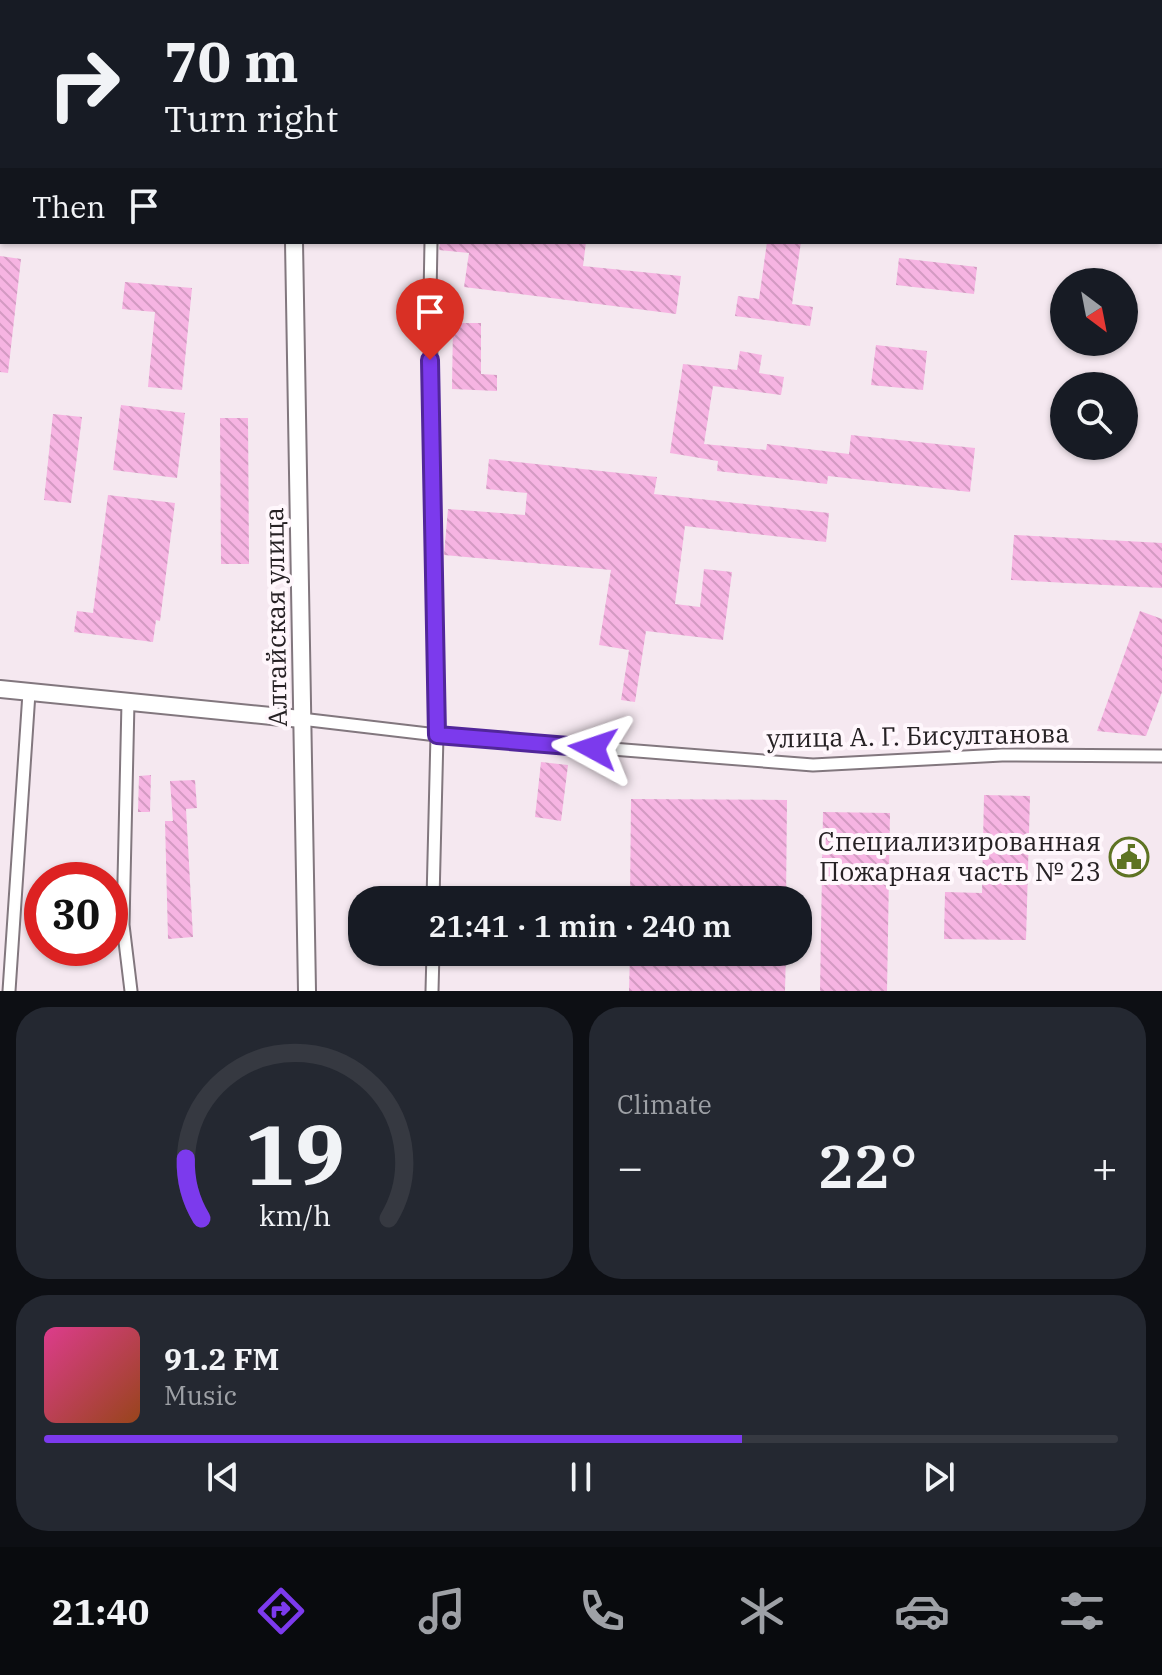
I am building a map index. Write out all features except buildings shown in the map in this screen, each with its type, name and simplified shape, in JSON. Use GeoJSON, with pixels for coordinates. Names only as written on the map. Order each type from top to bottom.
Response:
{"type":"FeatureCollection","features":[{"type":"Feature","properties":{"kind":"main road","name":"Алтайская улица"},"geometry":{"type":"LineString","coordinates":[[294,244],[307,991]]}},
{"type":"Feature","properties":{"kind":"main road"},"geometry":{"type":"LineString","coordinates":[[0,689],[301,719]]}},
{"type":"Feature","properties":{"kind":"street"},"geometry":{"type":"LineString","coordinates":[[431,244],[437,735],[433,886]]}},
{"type":"Feature","properties":{"kind":"street"},"geometry":{"type":"LineString","coordinates":[[9,991],[29,693]]}},
{"type":"Feature","properties":{"kind":"street"},"geometry":{"type":"LineString","coordinates":[[128,702],[123,925],[131,991]]}},
{"type":"Feature","properties":{"kind":"street","name":"улица А. Г. Бисултанова"},"geometry":{"type":"LineString","coordinates":[[301,719],[437,735],[813,765],[1002,755],[1162,756]]}},
{"type":"Feature","properties":{"kind":"street"},"geometry":{"type":"LineString","coordinates":[[432,991],[433,966]]}},
{"type":"Feature","properties":{"kind":"place","name":"Специализированная Пожарная часть № 23"},"geometry":{"type":"Point","coordinates":[1129,857]}},
{"type":"Feature","properties":{"kind":"route"},"geometry":{"type":"LineString","coordinates":[[430,360],[437,735],[593,748]]}}]}
